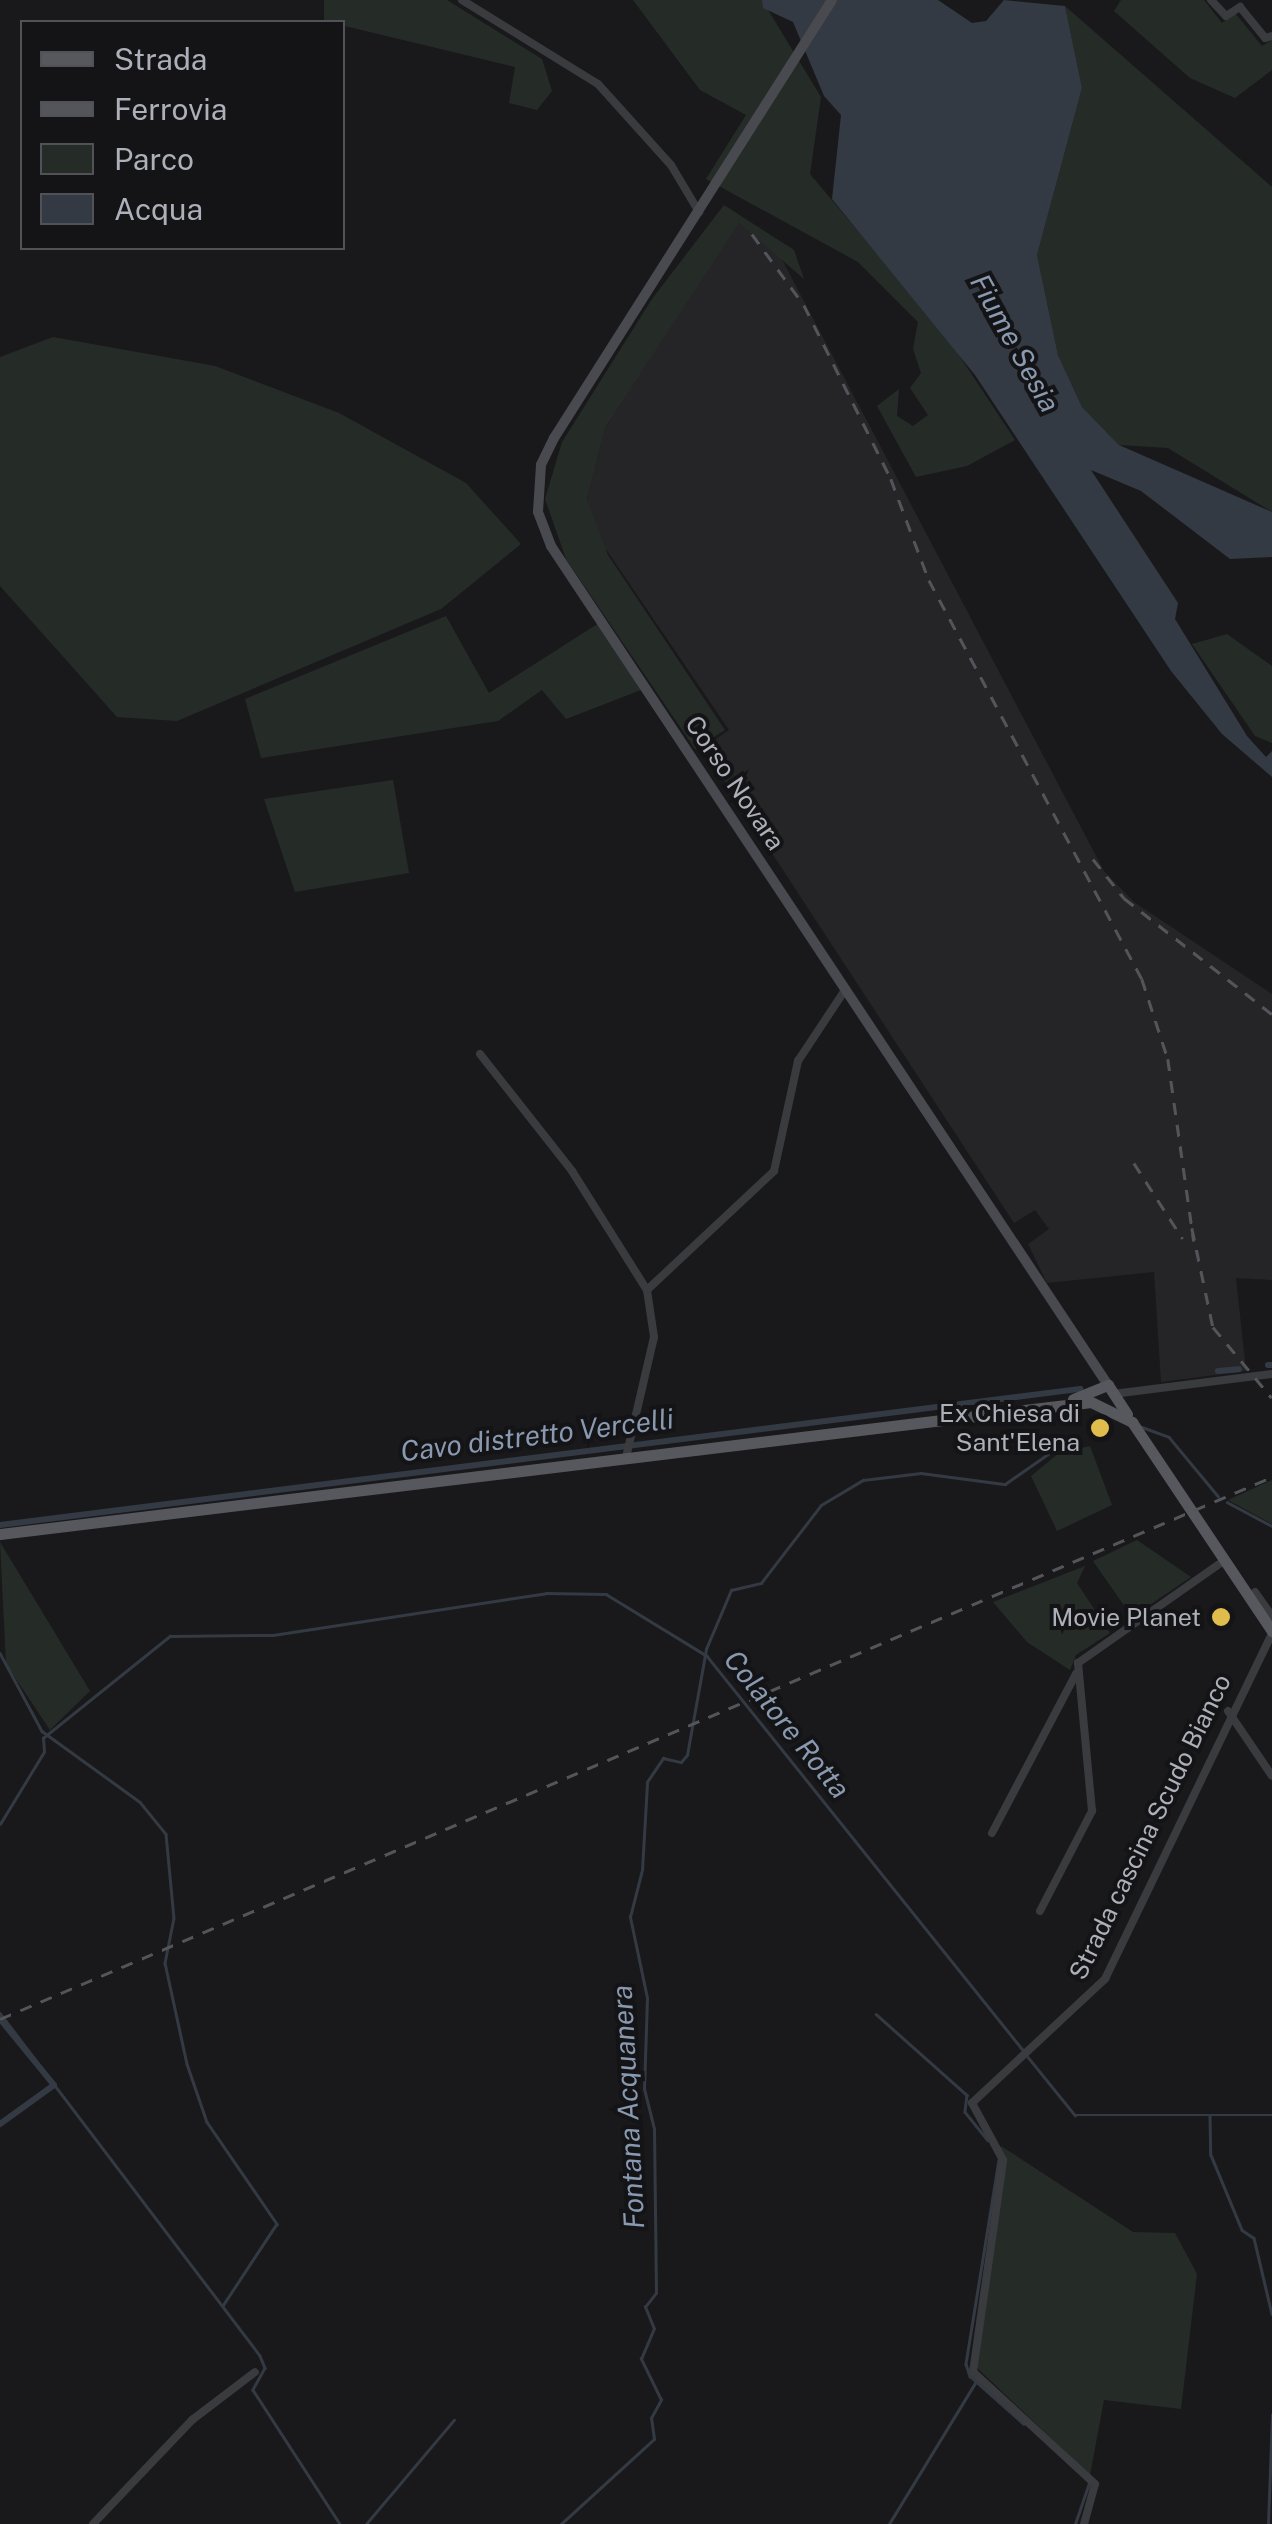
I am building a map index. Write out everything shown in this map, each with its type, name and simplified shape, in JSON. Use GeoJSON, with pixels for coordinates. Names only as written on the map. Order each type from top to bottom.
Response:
{"type":"FeatureCollection","features":[{"type":"Feature","properties":{"kind":"main road","name":"Corso Novara"},"geometry":{"type":"LineString","coordinates":[[832,0],[554,438],[541,465],[538,512],[552,546],[1110,1390],[1271,1623]]}},
{"type":"Feature","properties":{"kind":"main road"},"geometry":{"type":"LineString","coordinates":[[1080,1399],[1092,1384],[1091,1360]]}},
{"type":"Feature","properties":{"kind":"main road"},"geometry":{"type":"LineString","coordinates":[[0,1534],[1080,1399],[1110,1390]]}},
{"type":"Feature","properties":{"kind":"main road"},"geometry":{"type":"LineString","coordinates":[[1080,1399],[1132,1422]]}},
{"type":"Feature","properties":{"kind":"street"},"geometry":{"type":"LineString","coordinates":[[462,0],[608,93],[671,165],[699,212]]}},
{"type":"Feature","properties":{"kind":"street"},"geometry":{"type":"LineString","coordinates":[[1211,0],[1226,16],[1240,7],[1264,38],[1272,36]]}},
{"type":"Feature","properties":{"kind":"street"},"geometry":{"type":"LineString","coordinates":[[647,1290],[774,1171],[798,1061],[846,990]]}},
{"type":"Feature","properties":{"kind":"street"},"geometry":{"type":"LineString","coordinates":[[480,1054],[572,1172],[647,1290],[654,1337],[626,1440],[626,1454]]}},
{"type":"Feature","properties":{"kind":"street"},"geometry":{"type":"LineString","coordinates":[[1110,1390],[1272,1374]]}},
{"type":"Feature","properties":{"kind":"street"},"geometry":{"type":"LineString","coordinates":[[992,1832],[1085,1654],[1225,1560]]}},
{"type":"Feature","properties":{"kind":"street"},"geometry":{"type":"LineString","coordinates":[[1255,1592],[1271,1623]]}},
{"type":"Feature","properties":{"kind":"street","name":"Strada cascina Scudo Bianco"},"geometry":{"type":"LineString","coordinates":[[1084,2524],[1095,2484],[979,2379],[971,2363],[1003,2165],[972,2104],[1022,2051],[1078,2010],[1105,1979],[1271,1623]]}},
{"type":"Feature","properties":{"kind":"street"},"geometry":{"type":"LineString","coordinates":[[1040,1911],[1092,1811],[1076,1674]]}},
{"type":"Feature","properties":{"kind":"street"},"geometry":{"type":"LineString","coordinates":[[1228,1711],[1272,1776]]}},
{"type":"Feature","properties":{"kind":"street"},"geometry":{"type":"LineString","coordinates":[[93,2524],[192,2420],[255,2372]]}},
{"type":"Feature","properties":{"kind":"shaded area"},"geometry":{"type":"Polygon","coordinates":[[[739,222],[777,250],[1104,871],[1134,902],[1272,994],[1272,1280],[1236,1278],[1246,1371],[1161,1382],[1154,1272],[1047,1283],[1028,1244],[1049,1229],[1035,1210],[1014,1223],[703,748],[729,730],[597,536],[587,499],[605,428],[739,222]]]}},
{"type":"Feature","properties":{"kind":"green space"},"geometry":{"type":"Polygon","coordinates":[[[324,0],[447,0],[542,59],[552,91],[537,110],[509,103],[515,67],[345,26],[345,20],[324,20],[324,0]]]}},
{"type":"Feature","properties":{"kind":"green space"},"geometry":{"type":"Polygon","coordinates":[[[633,0],[762,0],[821,97],[810,174],[947,337],[1015,440],[967,466],[916,477],[877,406],[899,389],[897,416],[913,426],[928,415],[910,388],[921,373],[913,349],[918,322],[858,262],[706,179],[746,115],[700,90],[633,0]]]}},
{"type":"Feature","properties":{"kind":"green space"},"geometry":{"type":"Polygon","coordinates":[[[1121,0],[1204,0],[1222,23],[1235,13],[1262,46],[1272,40],[1272,70],[1235,98],[1190,78],[1114,11],[1121,0]]]}},
{"type":"Feature","properties":{"kind":"green space"},"geometry":{"type":"Polygon","coordinates":[[[1065,6],[1272,187],[1272,512],[1168,448],[1119,445],[1082,407],[1058,355],[1037,255],[1082,88],[1065,6]]]}},
{"type":"Feature","properties":{"kind":"green space"},"geometry":{"type":"Polygon","coordinates":[[[724,205],[794,250],[804,279],[739,223],[605,428],[587,499],[608,555],[725,730],[695,749],[566,559],[545,499],[562,442],[652,299],[724,205]]]}},
{"type":"Feature","properties":{"kind":"green space"},"geometry":{"type":"Polygon","coordinates":[[[53,337],[215,366],[339,413],[466,483],[521,544],[441,609],[177,721],[117,717],[0,586],[0,357],[53,337]]]}},
{"type":"Feature","properties":{"kind":"green space"},"geometry":{"type":"Polygon","coordinates":[[[446,616],[489,693],[599,623],[641,690],[566,719],[542,690],[498,721],[261,758],[245,699],[446,616]]]}},
{"type":"Feature","properties":{"kind":"green space"},"geometry":{"type":"Polygon","coordinates":[[[1227,634],[1272,666],[1272,743],[1255,736],[1192,644],[1227,634]]]}},
{"type":"Feature","properties":{"kind":"green space"},"geometry":{"type":"Polygon","coordinates":[[[393,780],[409,873],[295,892],[264,799],[393,780]]]}},
{"type":"Feature","properties":{"kind":"green space"},"geometry":{"type":"Polygon","coordinates":[[[1090,1446],[1112,1505],[1057,1531],[1031,1476],[1059,1453],[1090,1446]]]}},
{"type":"Feature","properties":{"kind":"green space"},"geometry":{"type":"Polygon","coordinates":[[[1272,1480],[1272,1524],[1228,1500],[1272,1480]]]}},
{"type":"Feature","properties":{"kind":"green space"},"geometry":{"type":"Polygon","coordinates":[[[1137,1540],[1191,1577],[1132,1617],[1093,1561],[1137,1540]]]}},
{"type":"Feature","properties":{"kind":"green space"},"geometry":{"type":"Polygon","coordinates":[[[0,1542],[90,1691],[50,1730],[6,1664],[0,1542]]]}},
{"type":"Feature","properties":{"kind":"green space"},"geometry":{"type":"Polygon","coordinates":[[[1085,1566],[1077,1583],[1110,1633],[1076,1655],[1070,1670],[1027,1642],[993,1602],[1085,1566]]]}},
{"type":"Feature","properties":{"kind":"green space"},"geometry":{"type":"Polygon","coordinates":[[[1001,2146],[1133,2232],[1175,2233],[1197,2274],[1181,2409],[1104,2400],[1090,2475],[975,2366],[1001,2146]]]}},
{"type":"Feature","properties":{"kind":"water","name":"Fiume Sesia"},"geometry":{"type":"Polygon","coordinates":[[[762,0],[938,0],[972,23],[986,21],[1004,0],[1065,6],[1082,88],[1037,255],[1058,355],[1082,407],[1119,445],[1272,512],[1272,557],[1230,559],[1141,491],[1091,470],[1178,603],[1175,619],[1247,736],[1266,757],[1272,751],[1272,777],[1222,734],[1171,671],[975,375],[832,199],[841,115],[824,96],[793,22],[763,8],[762,0]]]}},
{"type":"Feature","properties":{"kind":"waterway","name":"Cavo distretto Vercelli"},"geometry":{"type":"LineString","coordinates":[[1218,1371],[1239,1369]]}},
{"type":"Feature","properties":{"kind":"waterway","name":"Cavo distretto Vercelli"},"geometry":{"type":"LineString","coordinates":[[0,1525],[1080,1389]]}},
{"type":"Feature","properties":{"kind":"waterway","name":"Fontana Acquanera"},"geometry":{"type":"LineString","coordinates":[[1142,1427],[1169,1437],[1218,1496]]}},
{"type":"Feature","properties":{"kind":"waterway","name":"Fontana Acquanera"},"geometry":{"type":"LineString","coordinates":[[561,2524],[654,2439],[651,2418],[661,2400],[641,2359],[654,2329],[645,2307],[656,2293],[654,2129],[644,2089],[647,1998],[630,1917],[642,1870],[647,1782],[663,1758],[681,1762],[687,1755],[706,1649],[731,1590],[761,1583],[821,1505],[863,1480],[921,1473],[1005,1484],[1068,1440]]}},
{"type":"Feature","properties":{"kind":"waterway","name":"Fontana Acquanera"},"geometry":{"type":"LineString","coordinates":[[1227,1502],[1272,1526]]}},
{"type":"Feature","properties":{"kind":"waterway","name":"Colatore Rotta"},"geometry":{"type":"LineString","coordinates":[[0,1824],[44,1752],[43,1738],[170,1636],[273,1635],[546,1593],[606,1594],[707,1656],[1023,2050]]}},
{"type":"Feature","properties":{"kind":"waterway"},"geometry":{"type":"LineString","coordinates":[[0,1653],[42,1731],[140,1802],[166,1834],[174,1918],[165,1963],[187,2064],[207,2122],[277,2224],[223,2306]]}},
{"type":"Feature","properties":{"kind":"waterway"},"geometry":{"type":"LineString","coordinates":[[0,2013],[260,2356],[265,2368],[253,2390],[340,2524]]}},
{"type":"Feature","properties":{"kind":"waterway"},"geometry":{"type":"LineString","coordinates":[[876,2014],[967,2095],[965,2112],[988,2140]]}},
{"type":"Feature","properties":{"kind":"waterway"},"geometry":{"type":"LineString","coordinates":[[0,2019],[54,2085],[0,2124]]}},
{"type":"Feature","properties":{"kind":"waterway","name":"Colatore Rotta"},"geometry":{"type":"LineString","coordinates":[[1028,2057],[1075,2115],[1272,2115]]}},
{"type":"Feature","properties":{"kind":"waterway"},"geometry":{"type":"LineString","coordinates":[[1210,2116],[1211,2155],[1242,2230],[1254,2238],[1272,2314]]}},
{"type":"Feature","properties":{"kind":"waterway"},"geometry":{"type":"LineString","coordinates":[[999,2160],[966,2364],[970,2376],[1024,2424]]}},
{"type":"Feature","properties":{"kind":"waterway"},"geometry":{"type":"LineString","coordinates":[[889,2524],[975,2383]]}},
{"type":"Feature","properties":{"kind":"waterway"},"geometry":{"type":"LineString","coordinates":[[1268,2524],[1272,2415]]}},
{"type":"Feature","properties":{"kind":"waterway"},"geometry":{"type":"LineString","coordinates":[[366,2524],[454,2420]]}},
{"type":"Feature","properties":{"kind":"waterway"},"geometry":{"type":"LineString","coordinates":[[1075,2524],[1089,2483]]}},
{"type":"Feature","properties":{"kind":"railway"},"geometry":{"type":"LineString","coordinates":[[752,234],[804,305],[891,479],[929,580],[1142,979],[1168,1059],[1194,1241]]}},
{"type":"Feature","properties":{"kind":"railway"},"geometry":{"type":"LineString","coordinates":[[1093,859],[1124,898],[1272,1014]]}},
{"type":"Feature","properties":{"kind":"railway"},"geometry":{"type":"LineString","coordinates":[[1134,1163],[1183,1239]]}},
{"type":"Feature","properties":{"kind":"railway"},"geometry":{"type":"LineString","coordinates":[[1192,1228],[1213,1327],[1272,1398]]}},
{"type":"Feature","properties":{"kind":"railway"},"geometry":{"type":"LineString","coordinates":[[0,2019],[1272,1477]]}},
{"type":"Feature","properties":{"kind":"place","name":"Ex Chiesa di Sant'Elena"},"geometry":{"type":"Point","coordinates":[1100,1428]}},
{"type":"Feature","properties":{"kind":"place","name":"Movie Planet"},"geometry":{"type":"Point","coordinates":[1221,1617]}}]}
